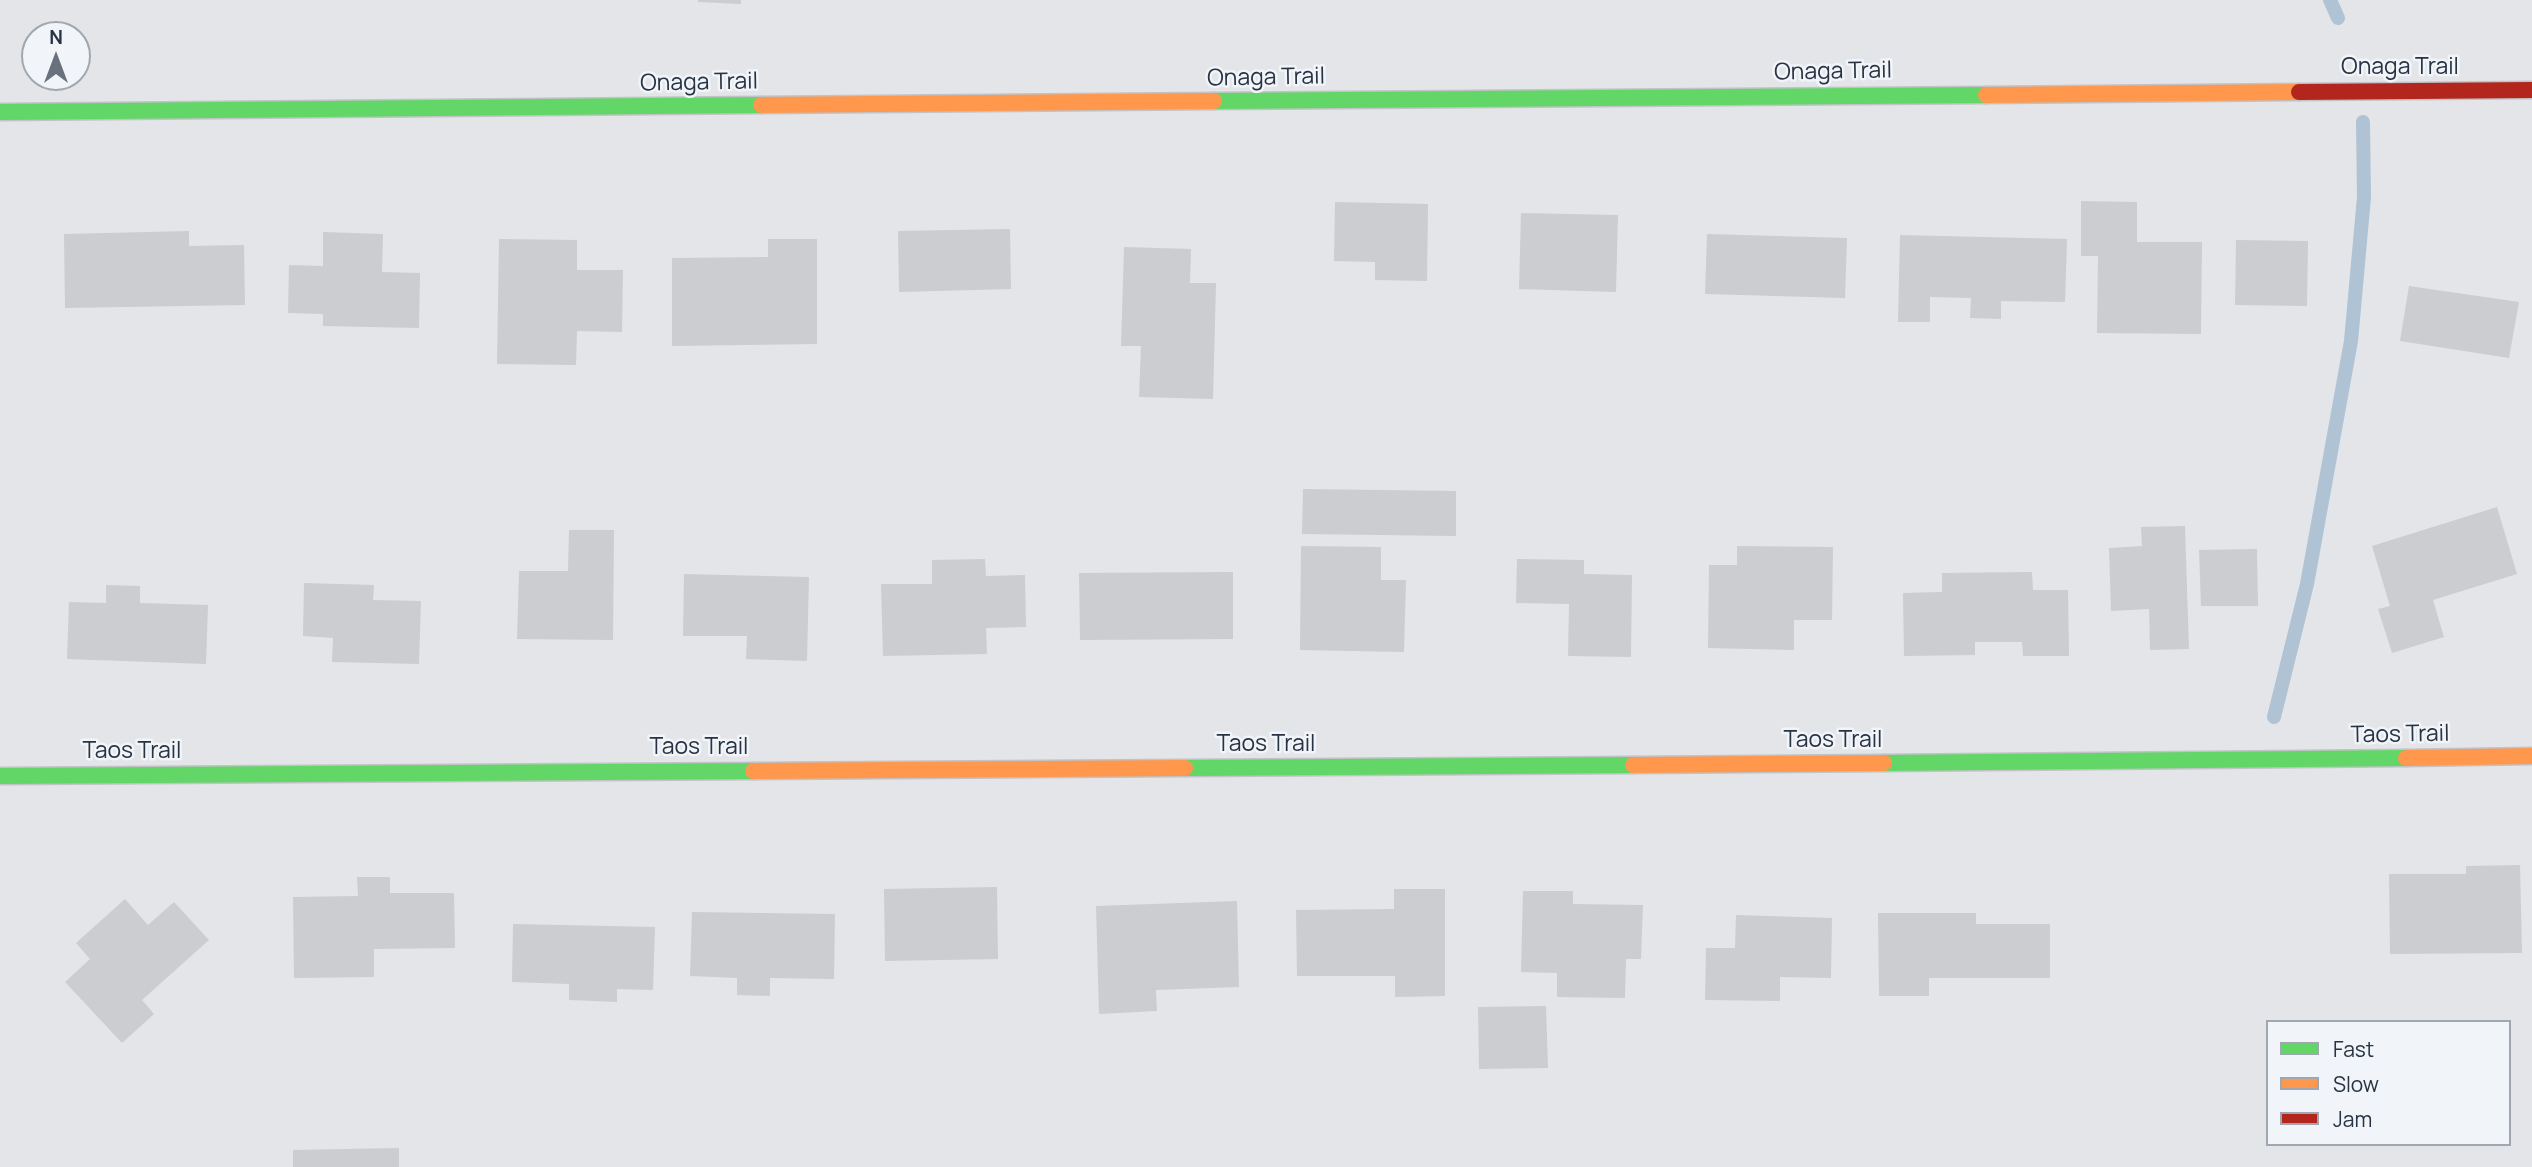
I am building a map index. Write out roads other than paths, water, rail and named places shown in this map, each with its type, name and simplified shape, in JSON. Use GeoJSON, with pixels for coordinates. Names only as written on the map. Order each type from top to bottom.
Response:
{"type":"FeatureCollection","features":[{"type":"Feature","properties":{"kind":"street","name":"Onaga Trail"},"geometry":{"type":"LineString","coordinates":[[0,112],[2532,90]]}},
{"type":"Feature","properties":{"kind":"street","name":"Taos Trail"},"geometry":{"type":"LineString","coordinates":[[0,776],[2106,762],[2532,756]]}},
{"type":"Feature","properties":{"kind":"waterway"},"geometry":{"type":"LineString","coordinates":[[2330,0],[2338,18]]}},
{"type":"Feature","properties":{"kind":"waterway"},"geometry":{"type":"LineString","coordinates":[[2274,717],[2307,584],[2351,341],[2364,197],[2363,122]]}}]}
